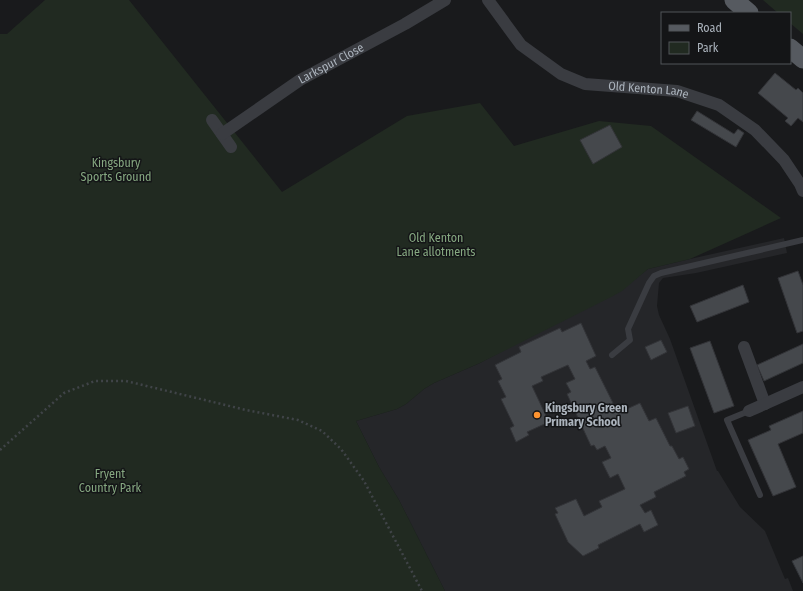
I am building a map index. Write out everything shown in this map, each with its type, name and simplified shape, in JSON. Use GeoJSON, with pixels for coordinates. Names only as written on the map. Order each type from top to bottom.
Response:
{"type":"FeatureCollection","features":[{"type":"Feature","properties":{"kind":"main road"},"geometry":{"type":"LineString","coordinates":[[734,0],[748,12]]}},
{"type":"Feature","properties":{"kind":"main road"},"geometry":{"type":"LineString","coordinates":[[791,49],[803,59]]}},
{"type":"Feature","properties":{"kind":"street","name":"Larkspur Close"},"geometry":{"type":"LineString","coordinates":[[222,134],[300,80],[405,24],[445,0]]}},
{"type":"Feature","properties":{"kind":"street","name":"Old Kenton Lane"},"geometry":{"type":"LineString","coordinates":[[488,0],[521,45],[561,74],[585,84],[677,91],[719,105],[755,130],[784,160],[803,190]]}},
{"type":"Feature","properties":{"kind":"street"},"geometry":{"type":"LineString","coordinates":[[212,120],[231,148]]}},
{"type":"Feature","properties":{"kind":"street"},"geometry":{"type":"LineString","coordinates":[[744,347],[765,404]]}},
{"type":"Feature","properties":{"kind":"street"},"geometry":{"type":"LineString","coordinates":[[749,411],[803,387]]}},
{"type":"Feature","properties":{"kind":"lane"},"geometry":{"type":"LineString","coordinates":[[612,355],[630,340],[628,330],[649,283],[654,276],[661,273],[803,240]]}},
{"type":"Feature","properties":{"kind":"lane"},"geometry":{"type":"LineString","coordinates":[[749,411],[728,420],[760,495]]}},
{"type":"Feature","properties":{"kind":"path"},"geometry":{"type":"LineString","coordinates":[[0,450],[64,393],[95,381],[126,381],[246,410],[298,420],[322,431],[341,449],[364,482],[422,591]]}},
{"type":"Feature","properties":{"kind":"shaded area","name":"Kingsbury Green Primary School"},"geometry":{"type":"Polygon","coordinates":[[[784,238],[787,253],[696,273],[663,278],[659,283],[657,306],[717,471],[740,507],[765,531],[785,579],[788,578],[793,591],[445,591],[399,500],[379,467],[356,421],[397,409],[434,383],[480,363],[635,279],[648,269],[784,238]]]}},
{"type":"Feature","properties":{"kind":"green space"},"geometry":{"type":"Polygon","coordinates":[[[45,0],[129,0],[282,192],[407,116],[480,103],[514,146],[599,121],[651,126],[781,218],[690,259],[648,269],[622,291],[480,363],[434,383],[397,409],[356,421],[379,467],[399,500],[445,591],[0,591],[0,34],[7,34],[45,0]]]}},
{"type":"Feature","properties":{"kind":"green space"},"geometry":{"type":"Polygon","coordinates":[[[763,0],[803,0],[803,34],[791,24],[791,12],[777,12],[763,0]]]}},
{"type":"Feature","properties":{"kind":"building"},"geometry":{"type":"Polygon","coordinates":[[[775,73],[796,90],[798,88],[803,93],[803,122],[798,118],[791,126],[785,121],[788,118],[758,93],[775,73]]]}},
{"type":"Feature","properties":{"kind":"building"},"geometry":{"type":"Polygon","coordinates":[[[697,111],[734,134],[738,129],[744,133],[736,147],[691,120],[697,111]]]}},
{"type":"Feature","properties":{"kind":"building"},"geometry":{"type":"Polygon","coordinates":[[[610,125],[622,147],[593,164],[580,140],[610,125]]]}},
{"type":"Feature","properties":{"kind":"building"},"geometry":{"type":"Polygon","coordinates":[[[798,271],[803,285],[803,331],[797,333],[778,278],[798,271]]]}},
{"type":"Feature","properties":{"kind":"building"},"geometry":{"type":"Polygon","coordinates":[[[743,285],[749,302],[697,322],[690,306],[743,285]]]}},
{"type":"Feature","properties":{"kind":"building"},"geometry":{"type":"Polygon","coordinates":[[[581,323],[596,356],[586,361],[590,369],[595,367],[618,413],[640,403],[649,421],[656,418],[670,446],[672,446],[679,459],[683,457],[689,469],[684,472],[686,476],[654,492],[656,497],[640,505],[645,513],[651,510],[658,525],[644,532],[640,524],[598,545],[599,548],[583,556],[568,542],[555,514],[558,513],[555,508],[576,499],[584,516],[602,507],[599,501],[625,489],[618,474],[610,478],[602,462],[611,458],[605,446],[597,450],[594,445],[591,446],[567,394],[571,392],[566,383],[575,379],[568,365],[541,377],[543,381],[532,386],[549,422],[527,432],[529,435],[516,442],[510,428],[514,426],[501,399],[506,397],[498,381],[502,379],[495,365],[521,352],[519,347],[560,328],[562,332],[581,323]]]}},
{"type":"Feature","properties":{"kind":"building"},"geometry":{"type":"Polygon","coordinates":[[[661,340],[667,352],[651,360],[645,347],[661,340]]]}},
{"type":"Feature","properties":{"kind":"building"},"geometry":{"type":"Polygon","coordinates":[[[710,341],[734,406],[714,413],[690,348],[710,341]]]}},
{"type":"Feature","properties":{"kind":"building"},"geometry":{"type":"Polygon","coordinates":[[[803,344],[803,363],[764,381],[757,365],[803,344]]]}},
{"type":"Feature","properties":{"kind":"building"},"geometry":{"type":"Polygon","coordinates":[[[688,406],[695,426],[676,433],[668,413],[688,406]]]}},
{"type":"Feature","properties":{"kind":"building"},"geometry":{"type":"Polygon","coordinates":[[[803,411],[803,433],[778,444],[796,487],[773,496],[748,440],[771,430],[769,426],[803,411]]]}},
{"type":"Feature","properties":{"kind":"building"},"geometry":{"type":"Polygon","coordinates":[[[803,556],[803,583],[792,561],[803,556]]]}},
{"type":"Feature","properties":{"kind":"place","name":"Kingsbury Green Primary School"},"geometry":{"type":"Point","coordinates":[537,415]}},
{"type":"Feature","properties":{"kind":"park label","name":"Kingsbury Sports Ground"},"geometry":{"type":"Point","coordinates":[116,170]}},
{"type":"Feature","properties":{"kind":"park label","name":"Old Kenton Lane allotments"},"geometry":{"type":"Point","coordinates":[436,245]}},
{"type":"Feature","properties":{"kind":"park label","name":"Fryent Country Park"},"geometry":{"type":"Point","coordinates":[110,481]}}]}
